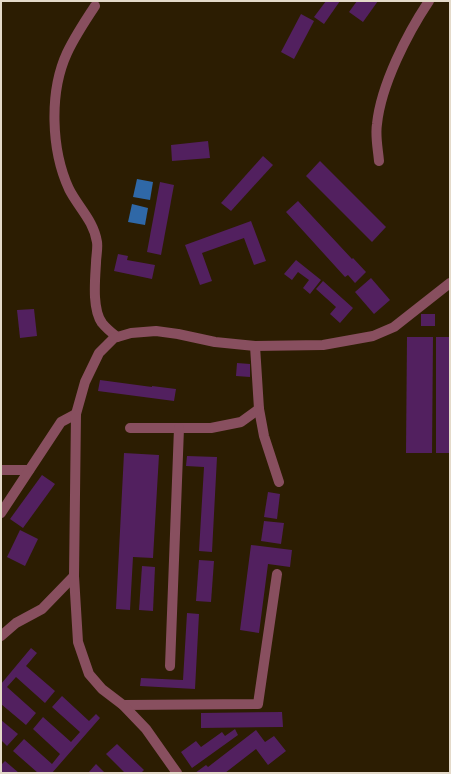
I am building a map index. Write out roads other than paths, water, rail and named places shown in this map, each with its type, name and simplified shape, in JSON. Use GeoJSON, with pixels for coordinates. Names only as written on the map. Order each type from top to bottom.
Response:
{"type":"FeatureCollection","features":[{"type":"Feature","properties":{"kind":"street"},"geometry":{"type":"LineString","coordinates":[[379,161],[376,125],[386,83],[405,43],[429,1]]}},
{"type":"Feature","properties":{"kind":"street"},"geometry":{"type":"LineString","coordinates":[[95,6],[79,30],[67,54],[59,77],[55,109],[55,140],[61,169],[70,190],[94,230],[97,244],[94,287],[96,308],[101,321],[117,338]]}},
{"type":"Feature","properties":{"kind":"street"},"geometry":{"type":"LineString","coordinates":[[177,773],[146,729],[123,705],[102,689],[89,674],[78,642],[74,576],[76,414],[85,382],[99,353],[114,338],[130,333],[156,331],[215,342],[255,346],[322,344],[374,336],[394,327],[450,283]]}},
{"type":"Feature","properties":{"kind":"street"},"geometry":{"type":"LineString","coordinates":[[255,346],[259,409],[264,436],[280,482]]}},
{"type":"Feature","properties":{"kind":"street"},"geometry":{"type":"LineString","coordinates":[[130,428],[211,428],[241,422],[259,409]]}},
{"type":"Feature","properties":{"kind":"street"},"geometry":{"type":"LineString","coordinates":[[1,513],[62,422],[76,414]]}},
{"type":"Feature","properties":{"kind":"street"},"geometry":{"type":"LineString","coordinates":[[170,666],[179,428]]}},
{"type":"Feature","properties":{"kind":"street"},"geometry":{"type":"LineString","coordinates":[[1,470],[29,470]]}},
{"type":"Feature","properties":{"kind":"street"},"geometry":{"type":"LineString","coordinates":[[123,705],[258,704],[277,574]]}},
{"type":"Feature","properties":{"kind":"street"},"geometry":{"type":"LineString","coordinates":[[1,636],[16,624],[42,609],[74,576]]}},
{"type":"Feature","properties":{"kind":"water"},"geometry":{"type":"Polygon","coordinates":[[[137,179],[153,182],[150,200],[133,197],[137,179]]]}},
{"type":"Feature","properties":{"kind":"water"},"geometry":{"type":"Polygon","coordinates":[[[132,204],[148,208],[145,225],[128,222],[132,204]]]}}]}
